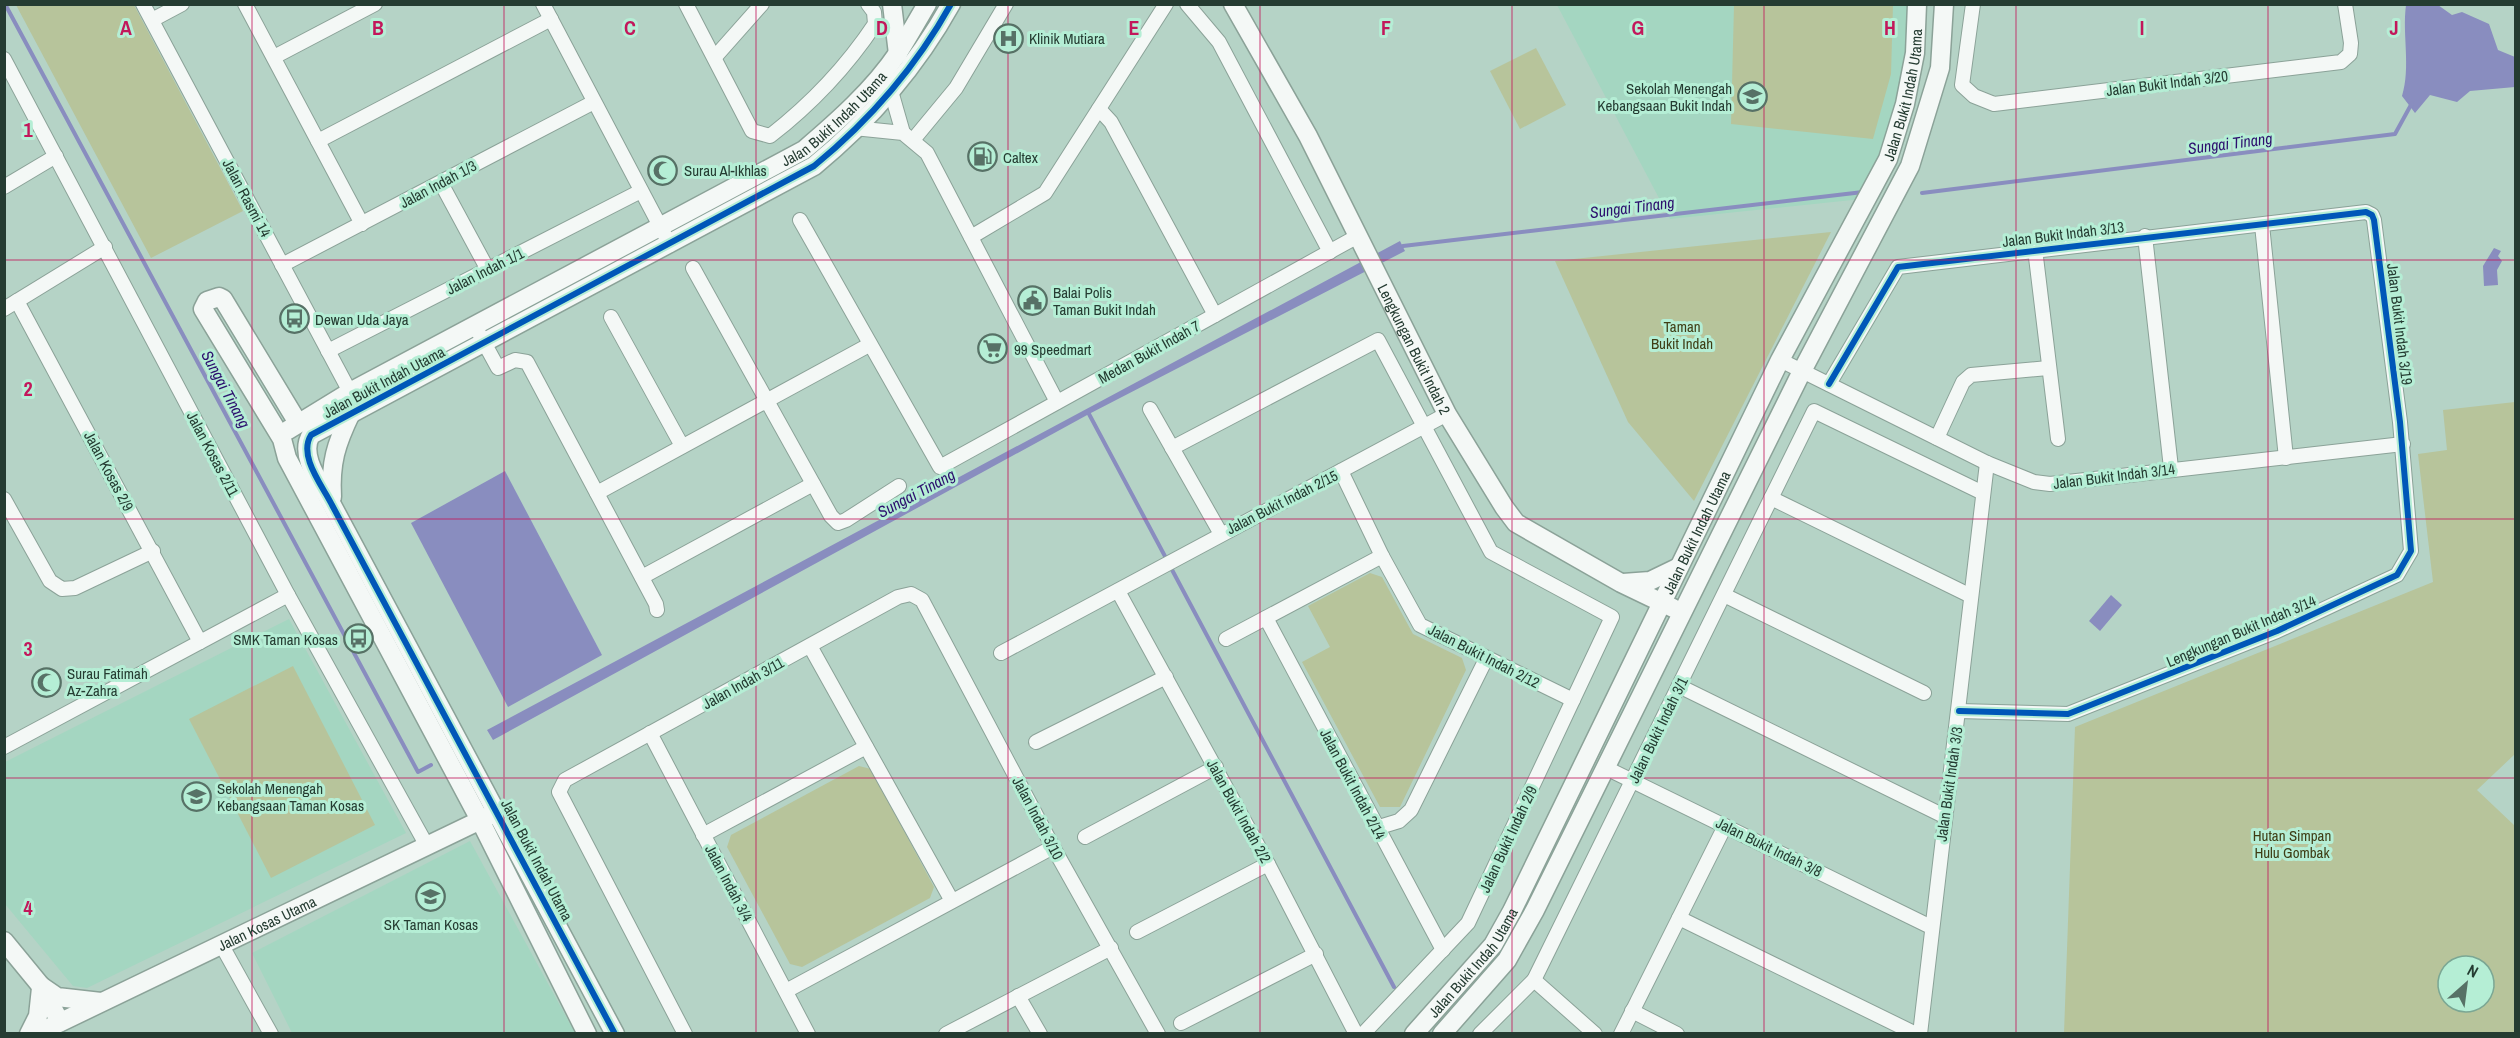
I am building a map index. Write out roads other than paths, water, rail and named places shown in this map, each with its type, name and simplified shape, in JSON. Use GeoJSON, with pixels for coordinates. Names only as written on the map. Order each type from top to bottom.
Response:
{"type":"FeatureCollection","features":[{"type":"Feature","properties":{"kind":"street","name":"Jalan Rasmi 14"},"geometry":{"type":"LineString","coordinates":[[143,4],[350,392]]}},
{"type":"Feature","properties":{"kind":"street"},"geometry":{"type":"LineString","coordinates":[[152,20],[182,4]]}},
{"type":"Feature","properties":{"kind":"street"},"geometry":{"type":"LineString","coordinates":[[245,4],[362,224]]}},
{"type":"Feature","properties":{"kind":"street"},"geometry":{"type":"LineString","coordinates":[[274,57],[375,4]]}},
{"type":"Feature","properties":{"kind":"street"},"geometry":{"type":"LineString","coordinates":[[543,4],[670,245]]}},
{"type":"Feature","properties":{"kind":"street"},"geometry":{"type":"LineString","coordinates":[[686,4],[752,131],[770,136],[790,120],[856,52],[875,24],[874,12],[868,4]]}},
{"type":"Feature","properties":{"kind":"street"},"geometry":{"type":"LineString","coordinates":[[715,57],[762,4]]}},
{"type":"Feature","properties":{"kind":"street"},"geometry":{"type":"LineString","coordinates":[[892,4],[898,54]]}},
{"type":"Feature","properties":{"kind":"street"},"geometry":{"type":"LineString","coordinates":[[908,137],[956,88],[1006,4]]}},
{"type":"Feature","properties":{"kind":"street"},"geometry":{"type":"LineString","coordinates":[[971,237],[1045,194],[1166,4]]}},
{"type":"Feature","properties":{"kind":"street"},"geometry":{"type":"LineString","coordinates":[[1187,4],[1219,42],[1330,252]]}},
{"type":"Feature","properties":{"kind":"street","name":"Lengkungan Bukit Indah 2"},"geometry":{"type":"LineString","coordinates":[[1233,4],[1308,136],[1447,414],[1516,523],[1621,583],[1683,613]]}},
{"type":"Feature","properties":{"kind":"street","name":"Jalan Bukit Indah Utama"},"geometry":{"type":"LineString","coordinates":[[1424,1030],[1493,945],[1780,360],[1888,159],[1905,104],[1915,53],[1917,4]]}},
{"type":"Feature","properties":{"kind":"street","name":"Jalan Bukit Indah Utama"},"geometry":{"type":"LineString","coordinates":[[1442,1034],[1507,960],[1536,910],[1802,371],[1910,166],[1940,68],[1944,4]]}},
{"type":"Feature","properties":{"kind":"street","name":"Jalan Bukit Indah 3/20"},"geometry":{"type":"LineString","coordinates":[[1973,4],[1962,85],[1974,96],[1994,104],[2341,62],[2350,54],[2351,43],[2345,4]]}},
{"type":"Feature","properties":{"kind":"street"},"geometry":{"type":"LineString","coordinates":[[926,5],[948,10]]}},
{"type":"Feature","properties":{"kind":"street","name":"Jalan Bukit Indah Utama"},"geometry":{"type":"LineString","coordinates":[[282,439],[297,423],[350,392],[804,150],[842,117],[898,54],[926,5]]}},
{"type":"Feature","properties":{"kind":"street","name":"Jalan Bukit Indah Utama"},"geometry":{"type":"LineString","coordinates":[[615,1034],[332,505],[306,454],[305,444],[311,435],[351,413],[670,245],[814,166],[891,91],[915,63],[948,10]]}},
{"type":"Feature","properties":{"kind":"street"},"geometry":{"type":"LineString","coordinates":[[318,141],[550,19]]}},
{"type":"Feature","properties":{"kind":"street","name":"Jalan Kosas 2/11"},"geometry":{"type":"LineString","coordinates":[[4,59],[288,595],[427,846]]}},
{"type":"Feature","properties":{"kind":"street"},"geometry":{"type":"LineString","coordinates":[[891,91],[908,137],[927,153],[1057,402]]}},
{"type":"Feature","properties":{"kind":"street","name":"Jalan Indah 1/3"},"geometry":{"type":"LineString","coordinates":[[282,265],[594,102]]}},
{"type":"Feature","properties":{"kind":"street"},"geometry":{"type":"LineString","coordinates":[[1099,109],[1111,122],[1215,315]]}},
{"type":"Feature","properties":{"kind":"street"},"geometry":{"type":"LineString","coordinates":[[854,128],[908,137]]}},
{"type":"Feature","properties":{"kind":"street"},"geometry":{"type":"LineString","coordinates":[[4,187],[56,156]]}},
{"type":"Feature","properties":{"kind":"street"},"geometry":{"type":"LineString","coordinates":[[441,183],[488,270]]}},
{"type":"Feature","properties":{"kind":"street","name":"Jalan Indah 1/1"},"geometry":{"type":"LineString","coordinates":[[328,351],[641,191]]}},
{"type":"Feature","properties":{"kind":"street","name":"Jalan Bukit Indah 3/13"},"geometry":{"type":"LineString","coordinates":[[1829,384],[1898,267],[2145,236],[2366,212]]}},
{"type":"Feature","properties":{"kind":"street","name":"Jalan Bukit Indah 3/19"},"geometry":{"type":"LineString","coordinates":[[2366,212],[2374,220],[2403,444]]}},
{"type":"Feature","properties":{"kind":"street"},"geometry":{"type":"LineString","coordinates":[[597,493],[869,345],[800,220]]}},
{"type":"Feature","properties":{"kind":"street"},"geometry":{"type":"LineString","coordinates":[[2262,225],[2286,458]]}},
{"type":"Feature","properties":{"kind":"street","name":"Medan Bukit Indah 7"},"geometry":{"type":"LineString","coordinates":[[869,345],[940,467],[1358,236]]}},
{"type":"Feature","properties":{"kind":"street"},"geometry":{"type":"LineString","coordinates":[[2145,236],[2171,468]]}},
{"type":"Feature","properties":{"kind":"street"},"geometry":{"type":"LineString","coordinates":[[4,309],[105,247]]}},
{"type":"Feature","properties":{"kind":"street"},"geometry":{"type":"LineString","coordinates":[[2035,249],[2058,439]]}},
{"type":"Feature","properties":{"kind":"street"},"geometry":{"type":"LineString","coordinates":[[693,268],[831,516],[838,523],[846,520],[899,486]]}},
{"type":"Feature","properties":{"kind":"street"},"geometry":{"type":"LineString","coordinates":[[297,423],[223,299],[219,297],[207,301],[203,309],[282,439],[287,458],[480,820],[581,1031]]}},
{"type":"Feature","properties":{"kind":"street","name":"Jalan Kosas 2/9"},"geometry":{"type":"LineString","coordinates":[[17,301],[200,642]]}},
{"type":"Feature","properties":{"kind":"street"},"geometry":{"type":"LineString","coordinates":[[611,317],[682,446]]}},
{"type":"Feature","properties":{"kind":"street"},"geometry":{"type":"LineString","coordinates":[[475,326],[498,368],[515,360],[522,359],[527,362],[642,577],[657,610]]}},
{"type":"Feature","properties":{"kind":"street"},"geometry":{"type":"LineString","coordinates":[[1172,448],[1378,340],[1423,425]]}},
{"type":"Feature","properties":{"kind":"street","name":"Jalan Bukit Indah 3/14"},"geometry":{"type":"LineString","coordinates":[[1780,360],[1988,463],[2034,482],[2050,484],[2171,468],[2286,458],[2403,444]]}},
{"type":"Feature","properties":{"kind":"street"},"geometry":{"type":"LineString","coordinates":[[1937,438],[1963,382],[1971,375],[2048,368]]}},
{"type":"Feature","properties":{"kind":"street"},"geometry":{"type":"LineString","coordinates":[[1150,409],[1221,534]]}},
{"type":"Feature","properties":{"kind":"street","name":"Jalan Bukit Indah 3/1"},"geometry":{"type":"LineString","coordinates":[[1480,1034],[1534,980],[1814,411],[1983,494]]}},
{"type":"Feature","properties":{"kind":"street"},"geometry":{"type":"LineString","coordinates":[[332,505],[330,469],[339,438],[351,413]]}},
{"type":"Feature","properties":{"kind":"street","name":"Jalan Bukit Indah 2/15"},"geometry":{"type":"LineString","coordinates":[[1001,653],[1447,414]]}},
{"type":"Feature","properties":{"kind":"street","name":"Jalan Bukit Indah 2/9"},"geometry":{"type":"LineString","coordinates":[[1363,1034],[1468,923],[1612,617],[1491,552],[1423,425]]}},
{"type":"Feature","properties":{"kind":"street","name":"Lengkungan Bukit Indah 3/14"},"geometry":{"type":"LineString","coordinates":[[1959,711],[2068,714],[2277,631],[2397,575],[2411,551],[2403,444]]}},
{"type":"Feature","properties":{"kind":"street","name":"Jalan Bukit Indah 3/3"},"geometry":{"type":"LineString","coordinates":[[1918,1034],[1988,463]]}},
{"type":"Feature","properties":{"kind":"street","name":"Jalan Bukit Indah 2/12"},"geometry":{"type":"LineString","coordinates":[[1341,471],[1382,556],[1420,625],[1573,700]]}},
{"type":"Feature","properties":{"kind":"street"},"geometry":{"type":"LineString","coordinates":[[642,577],[813,484]]}},
{"type":"Feature","properties":{"kind":"street"},"geometry":{"type":"LineString","coordinates":[[1771,498],[1971,596]]}},
{"type":"Feature","properties":{"kind":"street"},"geometry":{"type":"LineString","coordinates":[[4,499],[50,581],[62,589],[75,588],[153,552]]}},
{"type":"Feature","properties":{"kind":"street"},"geometry":{"type":"LineString","coordinates":[[1226,639],[1382,556]]}},
{"type":"Feature","properties":{"kind":"street"},"geometry":{"type":"LineString","coordinates":[[1621,583],[1650,581],[1679,567]]}},
{"type":"Feature","properties":{"kind":"street"},"geometry":{"type":"LineString","coordinates":[[1621,583],[1642,607],[1646,636]]}},
{"type":"Feature","properties":{"kind":"street","name":"Jalan Bukit Indah 2/2"},"geometry":{"type":"LineString","coordinates":[[1118,591],[1216,767],[1356,1034]]}},
{"type":"Feature","properties":{"kind":"street","name":"Jalan Indah 3/11"},"geometry":{"type":"LineString","coordinates":[[685,1034],[560,792],[565,780],[898,597],[911,594],[922,600]]}},
{"type":"Feature","properties":{"kind":"street"},"geometry":{"type":"LineString","coordinates":[[4,747],[288,595]]}},
{"type":"Feature","properties":{"kind":"street"},"geometry":{"type":"LineString","coordinates":[[1724,595],[1924,693]]}},
{"type":"Feature","properties":{"kind":"street","name":"Jalan Indah 3/10"},"geometry":{"type":"LineString","coordinates":[[922,600],[1053,847],[1158,1034]]}},
{"type":"Feature","properties":{"kind":"street","name":"Jalan Bukit Indah 2/14"},"geometry":{"type":"LineString","coordinates":[[1266,618],[1443,950]]}},
{"type":"Feature","properties":{"kind":"street"},"geometry":{"type":"LineString","coordinates":[[810,646],[952,902]]}},
{"type":"Feature","properties":{"kind":"street"},"geometry":{"type":"LineString","coordinates":[[1376,828],[1399,821],[1411,810],[1486,659]]}},
{"type":"Feature","properties":{"kind":"street"},"geometry":{"type":"LineString","coordinates":[[1036,742],[1166,677]]}},
{"type":"Feature","properties":{"kind":"street"},"geometry":{"type":"LineString","coordinates":[[1679,686],[1944,816]]}},
{"type":"Feature","properties":{"kind":"street","name":"Jalan Indah 3/4"},"geometry":{"type":"LineString","coordinates":[[650,733],[808,1034]]}},
{"type":"Feature","properties":{"kind":"street"},"geometry":{"type":"LineString","coordinates":[[703,835],[866,747]]}},
{"type":"Feature","properties":{"kind":"street"},"geometry":{"type":"LineString","coordinates":[[1085,837],[1216,767]]}},
{"type":"Feature","properties":{"kind":"street","name":"Jalan Bukit Indah 3/8"},"geometry":{"type":"LineString","coordinates":[[1606,768],[1931,927]]}},
{"type":"Feature","properties":{"kind":"street","name":"Jalan Kosas Utama"},"geometry":{"type":"LineString","coordinates":[[36,1034],[498,812]]}},
{"type":"Feature","properties":{"kind":"street"},"geometry":{"type":"LineString","coordinates":[[1621,1034],[1725,826]]}},
{"type":"Feature","properties":{"kind":"street"},"geometry":{"type":"LineString","coordinates":[[786,991],[1053,847]]}},
{"type":"Feature","properties":{"kind":"street"},"geometry":{"type":"LineString","coordinates":[[1137,932],[1268,864]]}},
{"type":"Feature","properties":{"kind":"street"},"geometry":{"type":"LineString","coordinates":[[1679,918],[1918,1034]]}},
{"type":"Feature","properties":{"kind":"street"},"geometry":{"type":"LineString","coordinates":[[4,940],[41,986],[60,1022]]}},
{"type":"Feature","properties":{"kind":"street"},"geometry":{"type":"LineString","coordinates":[[221,944],[271,1034]]}},
{"type":"Feature","properties":{"kind":"street"},"geometry":{"type":"LineString","coordinates":[[946,1034],[1111,948]]}},
{"type":"Feature","properties":{"kind":"street"},"geometry":{"type":"LineString","coordinates":[[1181,1023],[1316,954]]}},
{"type":"Feature","properties":{"kind":"street"},"geometry":{"type":"LineString","coordinates":[[1534,980],[1595,1034]]}},
{"type":"Feature","properties":{"kind":"street"},"geometry":{"type":"LineString","coordinates":[[41,986],[57,997],[102,1002]]}},
{"type":"Feature","properties":{"kind":"street"},"geometry":{"type":"LineString","coordinates":[[28,1034],[38,1016],[41,986]]}},
{"type":"Feature","properties":{"kind":"street"},"geometry":{"type":"LineString","coordinates":[[1018,996],[1040,1034]]}},
{"type":"Feature","properties":{"kind":"street"},"geometry":{"type":"LineString","coordinates":[[1632,1011],[1677,1034]]}},
{"type":"Feature","properties":{"kind":"water"},"geometry":{"type":"Polygon","coordinates":[[[2406,5],[2438,5],[2452,15],[2462,12],[2489,24],[2498,50],[2515,57],[2515,87],[2470,91],[2457,102],[2430,95],[2415,113],[2402,96],[2406,74],[2406,5]]]}},
{"type":"Feature","properties":{"kind":"water"},"geometry":{"type":"Polygon","coordinates":[[[1400,241],[1405,251],[1089,414],[493,740],[487,730],[1400,241]]]}},
{"type":"Feature","properties":{"kind":"water"},"geometry":{"type":"Polygon","coordinates":[[[2494,248],[2501,251],[2498,256],[2502,261],[2497,270],[2498,285],[2484,286],[2483,266],[2494,248]]]}},
{"type":"Feature","properties":{"kind":"water"},"geometry":{"type":"Polygon","coordinates":[[[505,471],[602,655],[508,707],[411,523],[505,471]]]}},
{"type":"Feature","properties":{"kind":"water"},"geometry":{"type":"Polygon","coordinates":[[[2111,595],[2122,605],[2100,631],[2089,621],[2111,595]]]}},
{"type":"Feature","properties":{"kind":"waterway","name":"Sungai Tinang"},"geometry":{"type":"LineString","coordinates":[[5,4],[418,772],[431,765]]}},
{"type":"Feature","properties":{"kind":"waterway","name":"Sungai Tinang"},"geometry":{"type":"LineString","coordinates":[[1922,193],[2395,134],[2412,103]]}},
{"type":"Feature","properties":{"kind":"waterway","name":"Sungai Tinang"},"geometry":{"type":"LineString","coordinates":[[1403,246],[1863,192]]}},
{"type":"Feature","properties":{"kind":"waterway"},"geometry":{"type":"LineString","coordinates":[[1089,414],[1167,560]]}},
{"type":"Feature","properties":{"kind":"waterway"},"geometry":{"type":"LineString","coordinates":[[1170,566],[1394,987]]}},
{"type":"Feature","properties":{"kind":"place","name":"Klinik Mutiara"},"geometry":{"type":"Point","coordinates":[1008,38]}},
{"type":"Feature","properties":{"kind":"place","name":"Sekolah Menengah Kebangsaan Bukit Indah"},"geometry":{"type":"Point","coordinates":[1753,97]}},
{"type":"Feature","properties":{"kind":"place","name":"Caltex"},"geometry":{"type":"Point","coordinates":[982,157]}},
{"type":"Feature","properties":{"kind":"place","name":"Surau Al-Ikhlas"},"geometry":{"type":"Point","coordinates":[663,170]}},
{"type":"Feature","properties":{"kind":"place","name":"Balai Polis Taman Bukit Indah"},"geometry":{"type":"Point","coordinates":[1032,301]}},
{"type":"Feature","properties":{"kind":"place","name":"Dewan Uda Jaya"},"geometry":{"type":"Point","coordinates":[294,319]}},
{"type":"Feature","properties":{"kind":"place","name":"99 Speedmart"},"geometry":{"type":"Point","coordinates":[993,349]}},
{"type":"Feature","properties":{"kind":"place","name":"SMK Taman Kosas"},"geometry":{"type":"Point","coordinates":[359,639]}},
{"type":"Feature","properties":{"kind":"place","name":"Surau Fatimah Az-Zahra"},"geometry":{"type":"Point","coordinates":[46,682]}},
{"type":"Feature","properties":{"kind":"place","name":"Sekolah Menengah Kebangsaan Taman Kosas"},"geometry":{"type":"Point","coordinates":[196,797]}},
{"type":"Feature","properties":{"kind":"place","name":"SK Taman Kosas"},"geometry":{"type":"Point","coordinates":[431,897]}},
{"type":"Feature","properties":{"kind":"park label","name":"Taman Bukit Indah"},"geometry":{"type":"Point","coordinates":[1682,334]}},
{"type":"Feature","properties":{"kind":"park label","name":"Hutan Simpan Hulu Gombak"},"geometry":{"type":"Point","coordinates":[2292,844]}}]}
